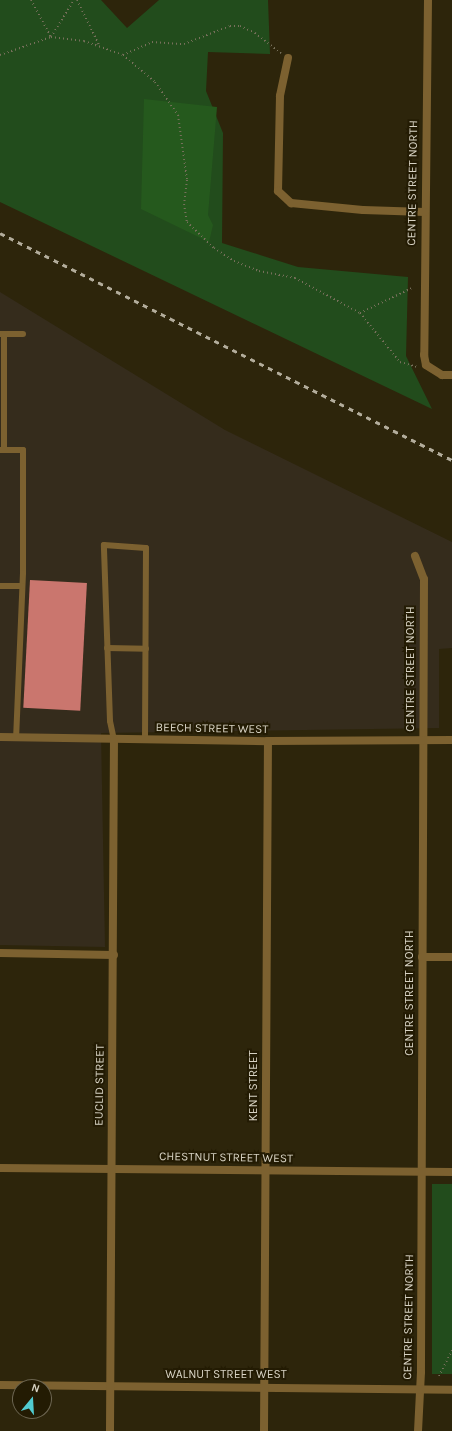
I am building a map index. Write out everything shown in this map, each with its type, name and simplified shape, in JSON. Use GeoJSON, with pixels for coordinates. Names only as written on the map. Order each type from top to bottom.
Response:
{"type":"FeatureCollection","features":[{"type":"Feature","properties":{"kind":"street","name":"CENTRE STREET NORTH"},"geometry":{"type":"LineString","coordinates":[[422,366],[424,355],[428,0]]}},
{"type":"Feature","properties":{"kind":"street"},"geometry":{"type":"LineString","coordinates":[[288,58],[280,96],[278,192],[291,203],[363,210],[425,212]]}},
{"type":"Feature","properties":{"kind":"street"},"geometry":{"type":"LineString","coordinates":[[422,366],[442,375],[452,375]]}},
{"type":"Feature","properties":{"kind":"street","name":"CENTRE STREET NORTH"},"geometry":{"type":"LineString","coordinates":[[415,556],[424,579],[420,1389],[418,1431]]}},
{"type":"Feature","properties":{"kind":"street","name":"BEECH STREET WEST"},"geometry":{"type":"LineString","coordinates":[[0,737],[268,742],[452,740]]}},
{"type":"Feature","properties":{"kind":"street","name":"EUCLID STREET"},"geometry":{"type":"LineString","coordinates":[[110,1431],[111,1169],[114,955],[114,740]]}},
{"type":"Feature","properties":{"kind":"street","name":"KENT STREET"},"geometry":{"type":"LineString","coordinates":[[264,1431],[268,742]]}},
{"type":"Feature","properties":{"kind":"street"},"geometry":{"type":"LineString","coordinates":[[0,953],[114,955]]}},
{"type":"Feature","properties":{"kind":"street"},"geometry":{"type":"LineString","coordinates":[[422,957],[452,957]]}},
{"type":"Feature","properties":{"kind":"street","name":"CHESTNUT STREET WEST"},"geometry":{"type":"LineString","coordinates":[[0,1168],[452,1172]]}},
{"type":"Feature","properties":{"kind":"street","name":"WALNUT STREET WEST"},"geometry":{"type":"LineString","coordinates":[[0,1385],[452,1390]]}},
{"type":"Feature","properties":{"kind":"lane"},"geometry":{"type":"LineString","coordinates":[[16,738],[22,586],[23,450],[2,450],[2,334],[23,334]]}},
{"type":"Feature","properties":{"kind":"lane"},"geometry":{"type":"LineString","coordinates":[[114,740],[110,721],[104,545],[146,548],[145,740]]}},
{"type":"Feature","properties":{"kind":"lane"},"geometry":{"type":"LineString","coordinates":[[0,586],[22,586]]}},
{"type":"Feature","properties":{"kind":"lane"},"geometry":{"type":"LineString","coordinates":[[107,648],[146,649]]}},
{"type":"Feature","properties":{"kind":"path"},"geometry":{"type":"LineString","coordinates":[[31,0],[51,37]]}},
{"type":"Feature","properties":{"kind":"path"},"geometry":{"type":"LineString","coordinates":[[51,37],[75,0],[99,45]]}},
{"type":"Feature","properties":{"kind":"path"},"geometry":{"type":"LineString","coordinates":[[123,55],[152,42],[184,44],[230,26],[240,26],[255,33],[288,58]]}},
{"type":"Feature","properties":{"kind":"path"},"geometry":{"type":"LineString","coordinates":[[0,55],[51,37],[84,41],[99,45],[123,55],[155,82],[178,115],[188,180],[184,204],[187,222],[214,248],[234,261],[259,271],[295,278],[360,312],[400,362],[422,366]]}},
{"type":"Feature","properties":{"kind":"path"},"geometry":{"type":"LineString","coordinates":[[360,312],[412,288]]}},
{"type":"Feature","properties":{"kind":"path"},"geometry":{"type":"LineString","coordinates":[[439,1376],[452,1350]]}},
{"type":"Feature","properties":{"kind":"shaded area"},"geometry":{"type":"Polygon","coordinates":[[[0,292],[225,430],[452,542],[452,648],[439,649],[439,728],[101,733],[105,947],[0,945],[0,292]]]}},
{"type":"Feature","properties":{"kind":"green space"},"geometry":{"type":"Polygon","coordinates":[[[0,0],[101,0],[127,28],[159,0],[268,0],[270,54],[208,52],[206,91],[223,133],[222,243],[298,267],[408,277],[406,356],[432,409],[0,202],[0,0]]]}},
{"type":"Feature","properties":{"kind":"green space"},"geometry":{"type":"Polygon","coordinates":[[[144,99],[217,107],[208,215],[213,225],[209,242],[141,209],[144,99]]]}},
{"type":"Feature","properties":{"kind":"green space"},"geometry":{"type":"Polygon","coordinates":[[[432,1184],[452,1184],[452,1374],[432,1374],[432,1184]]]}},
{"type":"Feature","properties":{"kind":"building"},"geometry":{"type":"Polygon","coordinates":[[[30,580],[87,583],[80,711],[23,708],[30,580]]]}},
{"type":"Feature","properties":{"kind":"railway"},"geometry":{"type":"LineString","coordinates":[[0,233],[452,460]]}}]}
